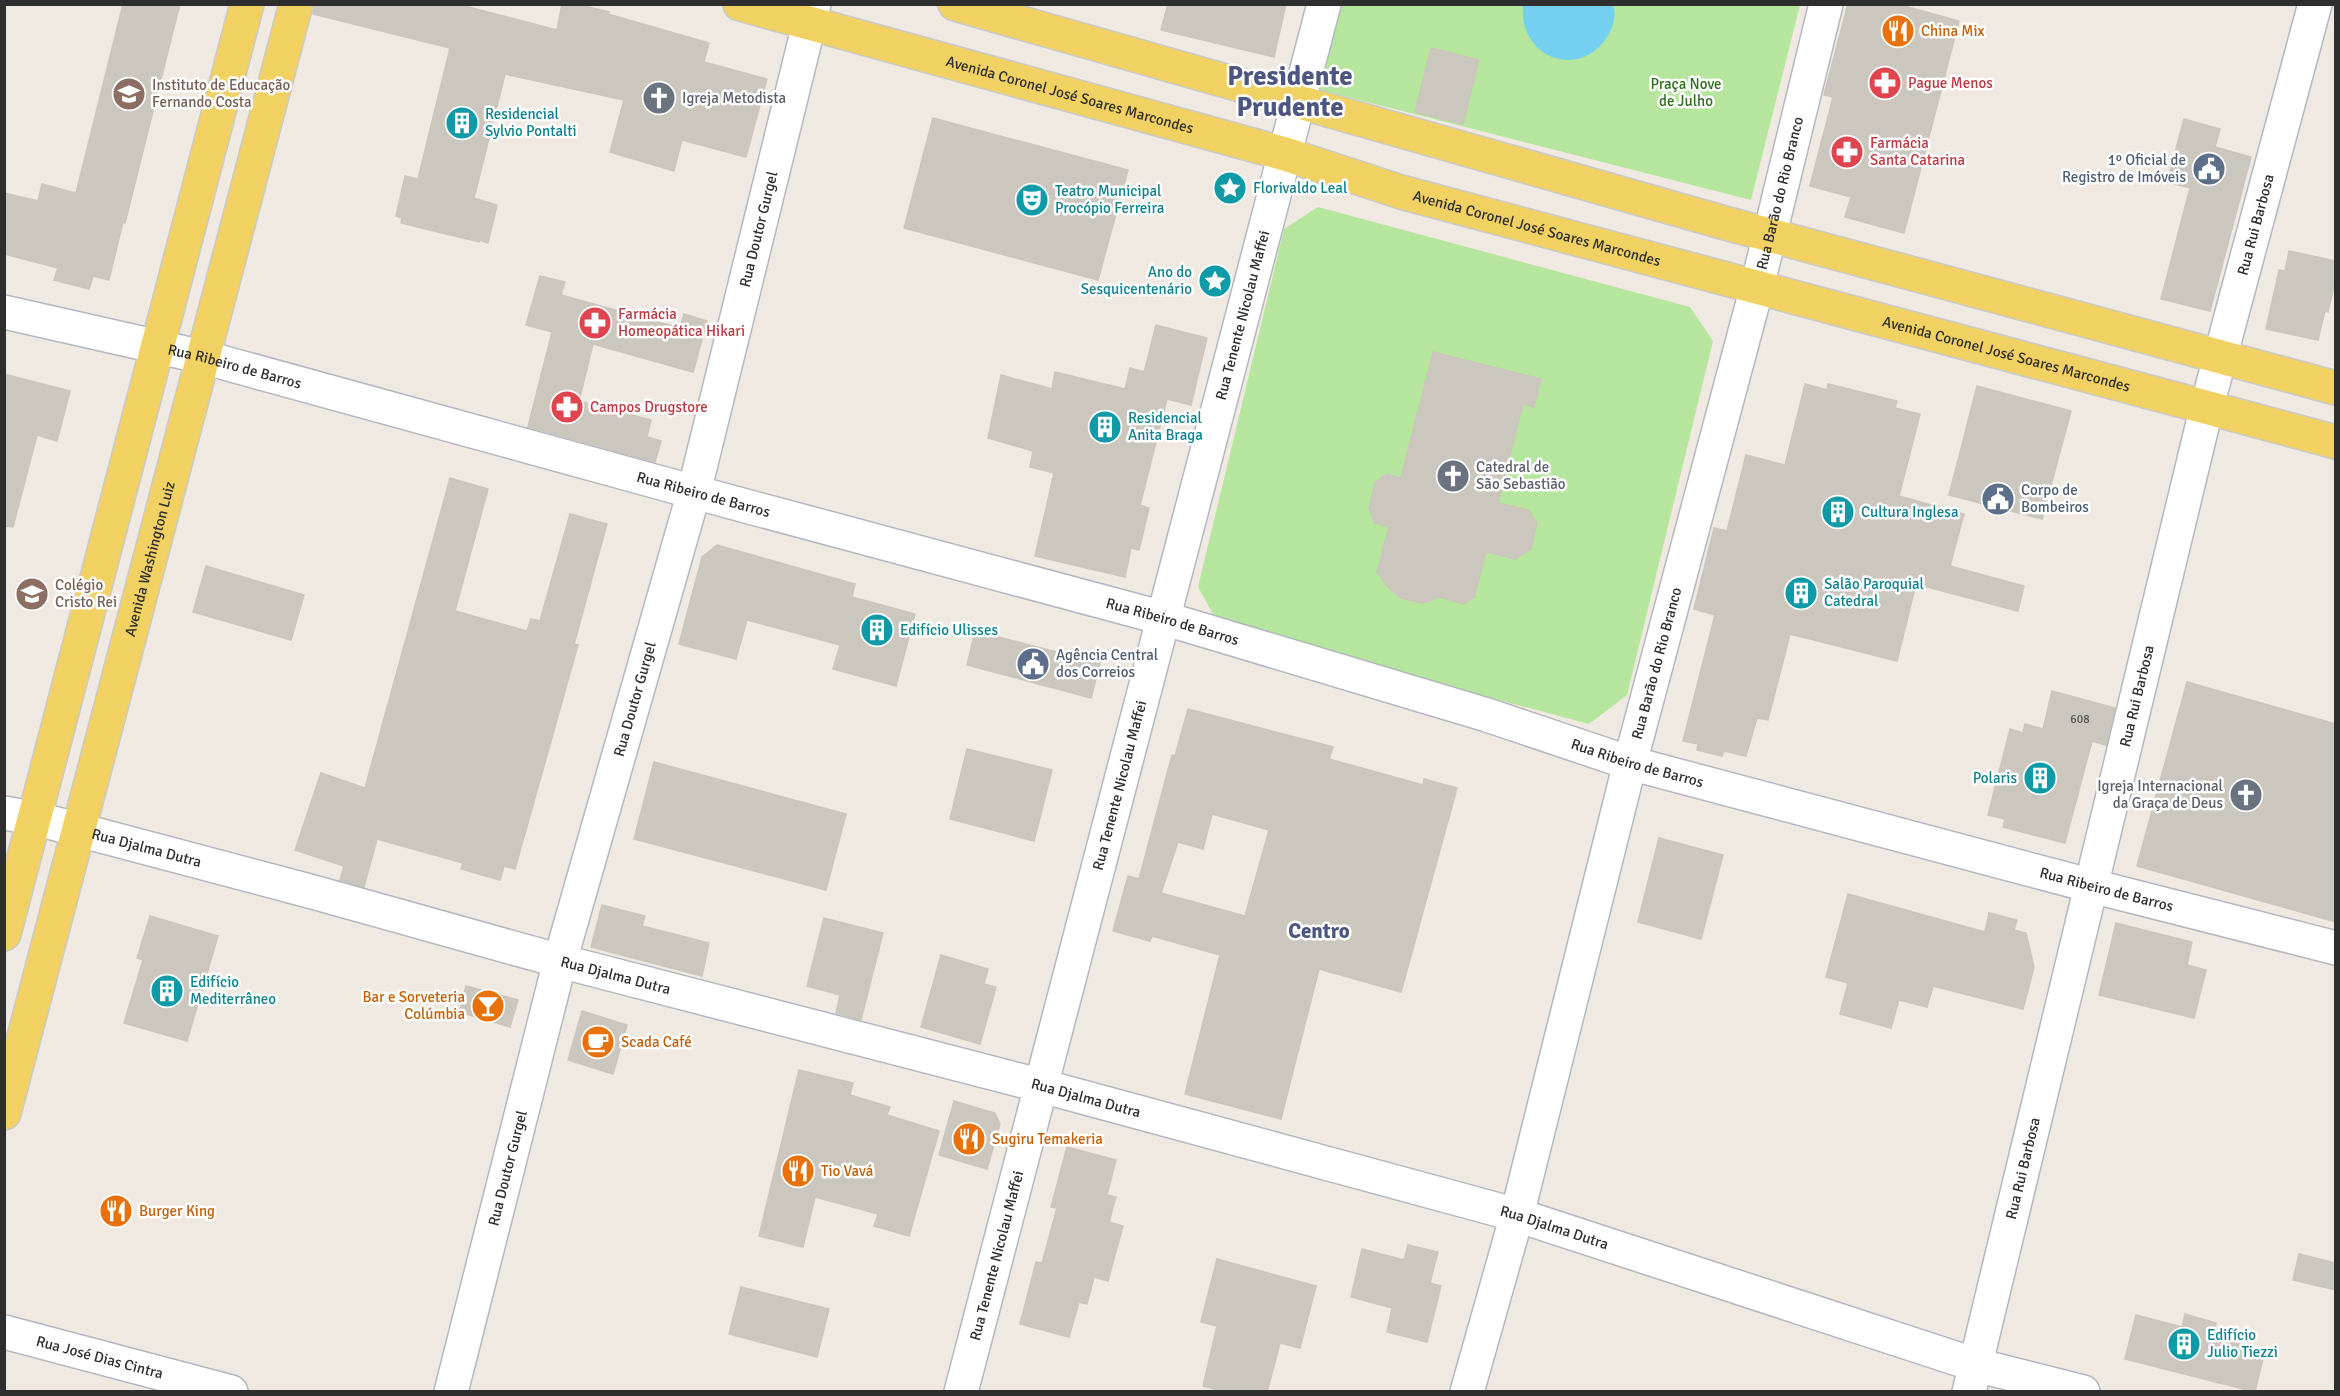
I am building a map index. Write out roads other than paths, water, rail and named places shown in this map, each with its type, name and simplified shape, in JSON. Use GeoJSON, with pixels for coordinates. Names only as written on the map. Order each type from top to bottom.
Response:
{"type":"FeatureCollection","features":[{"type":"Feature","properties":{"kind":"main road"},"geometry":{"type":"LineString","coordinates":[[4,934],[19,815],[157,347],[247,4]]}},
{"type":"Feature","properties":{"kind":"main road","name":"Avenida Washington Luiz"},"geometry":{"type":"LineString","coordinates":[[4,1113],[296,4]]}},
{"type":"Feature","properties":{"kind":"main road","name":"Avenida Coronel José Soares Marcondes"},"geometry":{"type":"LineString","coordinates":[[740,4],[811,15],[872,40],[1285,154],[1401,192],[2336,442]]}},
{"type":"Feature","properties":{"kind":"main road"},"geometry":{"type":"LineString","coordinates":[[955,4],[1769,235],[2336,388]]}},
{"type":"Feature","properties":{"kind":"street","name":"Rua Tenente Nicolau Maffei"},"geometry":{"type":"LineString","coordinates":[[961,1392],[1324,4]]}},
{"type":"Feature","properties":{"kind":"street","name":"Rua Barão do Rio Branco"},"geometry":{"type":"LineString","coordinates":[[1467,1392],[1516,1215],[1630,763],[1757,287],[1826,4]]}},
{"type":"Feature","properties":{"kind":"street","name":"Rua Rui Barbosa"},"geometry":{"type":"LineString","coordinates":[[1973,1378],[2207,406],[2315,4]]}},
{"type":"Feature","properties":{"kind":"street","name":"Rua Doutor Gurgel"},"geometry":{"type":"LineString","coordinates":[[451,1392],[560,961],[694,492],[811,15]]}},
{"type":"Feature","properties":{"kind":"street","name":"Rua Ribeiro de Barros"},"geometry":{"type":"LineString","coordinates":[[4,312],[203,357],[1163,618],[1486,716],[1630,763],[2092,886],[2336,948]]}},
{"type":"Feature","properties":{"kind":"street","name":"Rua Djalma Dutra"},"geometry":{"type":"LineString","coordinates":[[19,815],[313,892],[560,961],[1042,1086],[1516,1215],[1973,1378],[2083,1392]]}},
{"type":"Feature","properties":{"kind":"street","name":"Rua José Dias Cintra"},"geometry":{"type":"LineString","coordinates":[[4,1332],[231,1392]]}},
{"type":"Feature","properties":{"kind":"water"},"geometry":{"type":"Polygon","coordinates":[[[1523,5],[1613,5],[1613,26],[1599,47],[1585,57],[1570,60],[1555,58],[1541,51],[1531,39],[1524,24],[1523,5]]]}},
{"type":"Feature","properties":{"kind":"place","name":"China Mix"},"geometry":{"type":"Point","coordinates":[1898,31]}},
{"type":"Feature","properties":{"kind":"place","name":"Pague Menos"},"geometry":{"type":"Point","coordinates":[1885,83]}},
{"type":"Feature","properties":{"kind":"place","name":"Instituto de Educação Fernando Costa"},"geometry":{"type":"Point","coordinates":[129,94]}},
{"type":"Feature","properties":{"kind":"place","name":"Igreja Metodista"},"geometry":{"type":"Point","coordinates":[659,98]}},
{"type":"Feature","properties":{"kind":"place","name":"Residencial Sylvio Pontalti"},"geometry":{"type":"Point","coordinates":[462,123]}},
{"type":"Feature","properties":{"kind":"place","name":"Farmácia Santa Catarina"},"geometry":{"type":"Point","coordinates":[1847,152]}},
{"type":"Feature","properties":{"kind":"place","name":"1º Oficial de Registro de Imóveis"},"geometry":{"type":"Point","coordinates":[2209,169]}},
{"type":"Feature","properties":{"kind":"place","name":"Florivaldo Leal"},"geometry":{"type":"Point","coordinates":[1230,188]}},
{"type":"Feature","properties":{"kind":"place","name":"Teatro Municipal Procópio Ferreira"},"geometry":{"type":"Point","coordinates":[1032,200]}},
{"type":"Feature","properties":{"kind":"place","name":"Ano do Sesquicentenário"},"geometry":{"type":"Point","coordinates":[1215,281]}},
{"type":"Feature","properties":{"kind":"place","name":"Farmácia Homeopática Hikari"},"geometry":{"type":"Point","coordinates":[595,323]}},
{"type":"Feature","properties":{"kind":"place","name":"Campos Drugstore"},"geometry":{"type":"Point","coordinates":[567,407]}},
{"type":"Feature","properties":{"kind":"place","name":"Residencial Anita Braga"},"geometry":{"type":"Point","coordinates":[1105,427]}},
{"type":"Feature","properties":{"kind":"place","name":"Catedral de São Sebastião"},"geometry":{"type":"Point","coordinates":[1453,476]}},
{"type":"Feature","properties":{"kind":"place","name":"Corpo de Bombeiros"},"geometry":{"type":"Point","coordinates":[1998,499]}},
{"type":"Feature","properties":{"kind":"place","name":"Cultura Inglesa"},"geometry":{"type":"Point","coordinates":[1838,512]}},
{"type":"Feature","properties":{"kind":"place","name":"Salão Paroquial Catedral"},"geometry":{"type":"Point","coordinates":[1801,593]}},
{"type":"Feature","properties":{"kind":"place","name":"Colégio Cristo Rei"},"geometry":{"type":"Point","coordinates":[32,594]}},
{"type":"Feature","properties":{"kind":"place","name":"Edifício Ulisses"},"geometry":{"type":"Point","coordinates":[877,630]}},
{"type":"Feature","properties":{"kind":"place","name":"Agência Central dos Correios"},"geometry":{"type":"Point","coordinates":[1033,664]}},
{"type":"Feature","properties":{"kind":"place","name":"Polaris"},"geometry":{"type":"Point","coordinates":[2040,778]}},
{"type":"Feature","properties":{"kind":"place","name":"Igreja Internacional da Graça de Deus"},"geometry":{"type":"Point","coordinates":[2246,795]}},
{"type":"Feature","properties":{"kind":"place","name":"Edifício Mediterrâneo"},"geometry":{"type":"Point","coordinates":[167,991]}},
{"type":"Feature","properties":{"kind":"place","name":"Bar e Sorveteria Colúmbia"},"geometry":{"type":"Point","coordinates":[488,1006]}},
{"type":"Feature","properties":{"kind":"place","name":"Scada Café"},"geometry":{"type":"Point","coordinates":[598,1042]}},
{"type":"Feature","properties":{"kind":"place","name":"Sugiru Temakeria"},"geometry":{"type":"Point","coordinates":[969,1139]}},
{"type":"Feature","properties":{"kind":"place","name":"Tio Vavá"},"geometry":{"type":"Point","coordinates":[798,1171]}},
{"type":"Feature","properties":{"kind":"place","name":"Burger King"},"geometry":{"type":"Point","coordinates":[116,1211]}},
{"type":"Feature","properties":{"kind":"place","name":"Edifício Julio Tiezzi"},"geometry":{"type":"Point","coordinates":[2184,1344]}},
{"type":"Feature","properties":{"kind":"district","name":"Presidente Prudente"},"geometry":{"type":"Point","coordinates":[1290,92]}},
{"type":"Feature","properties":{"kind":"district","name":"Centro"},"geometry":{"type":"Point","coordinates":[1319,931]}},
{"type":"Feature","properties":{"kind":"park label","name":"Praça Nove de Julho"},"geometry":{"type":"Point","coordinates":[1686,92]}}]}
